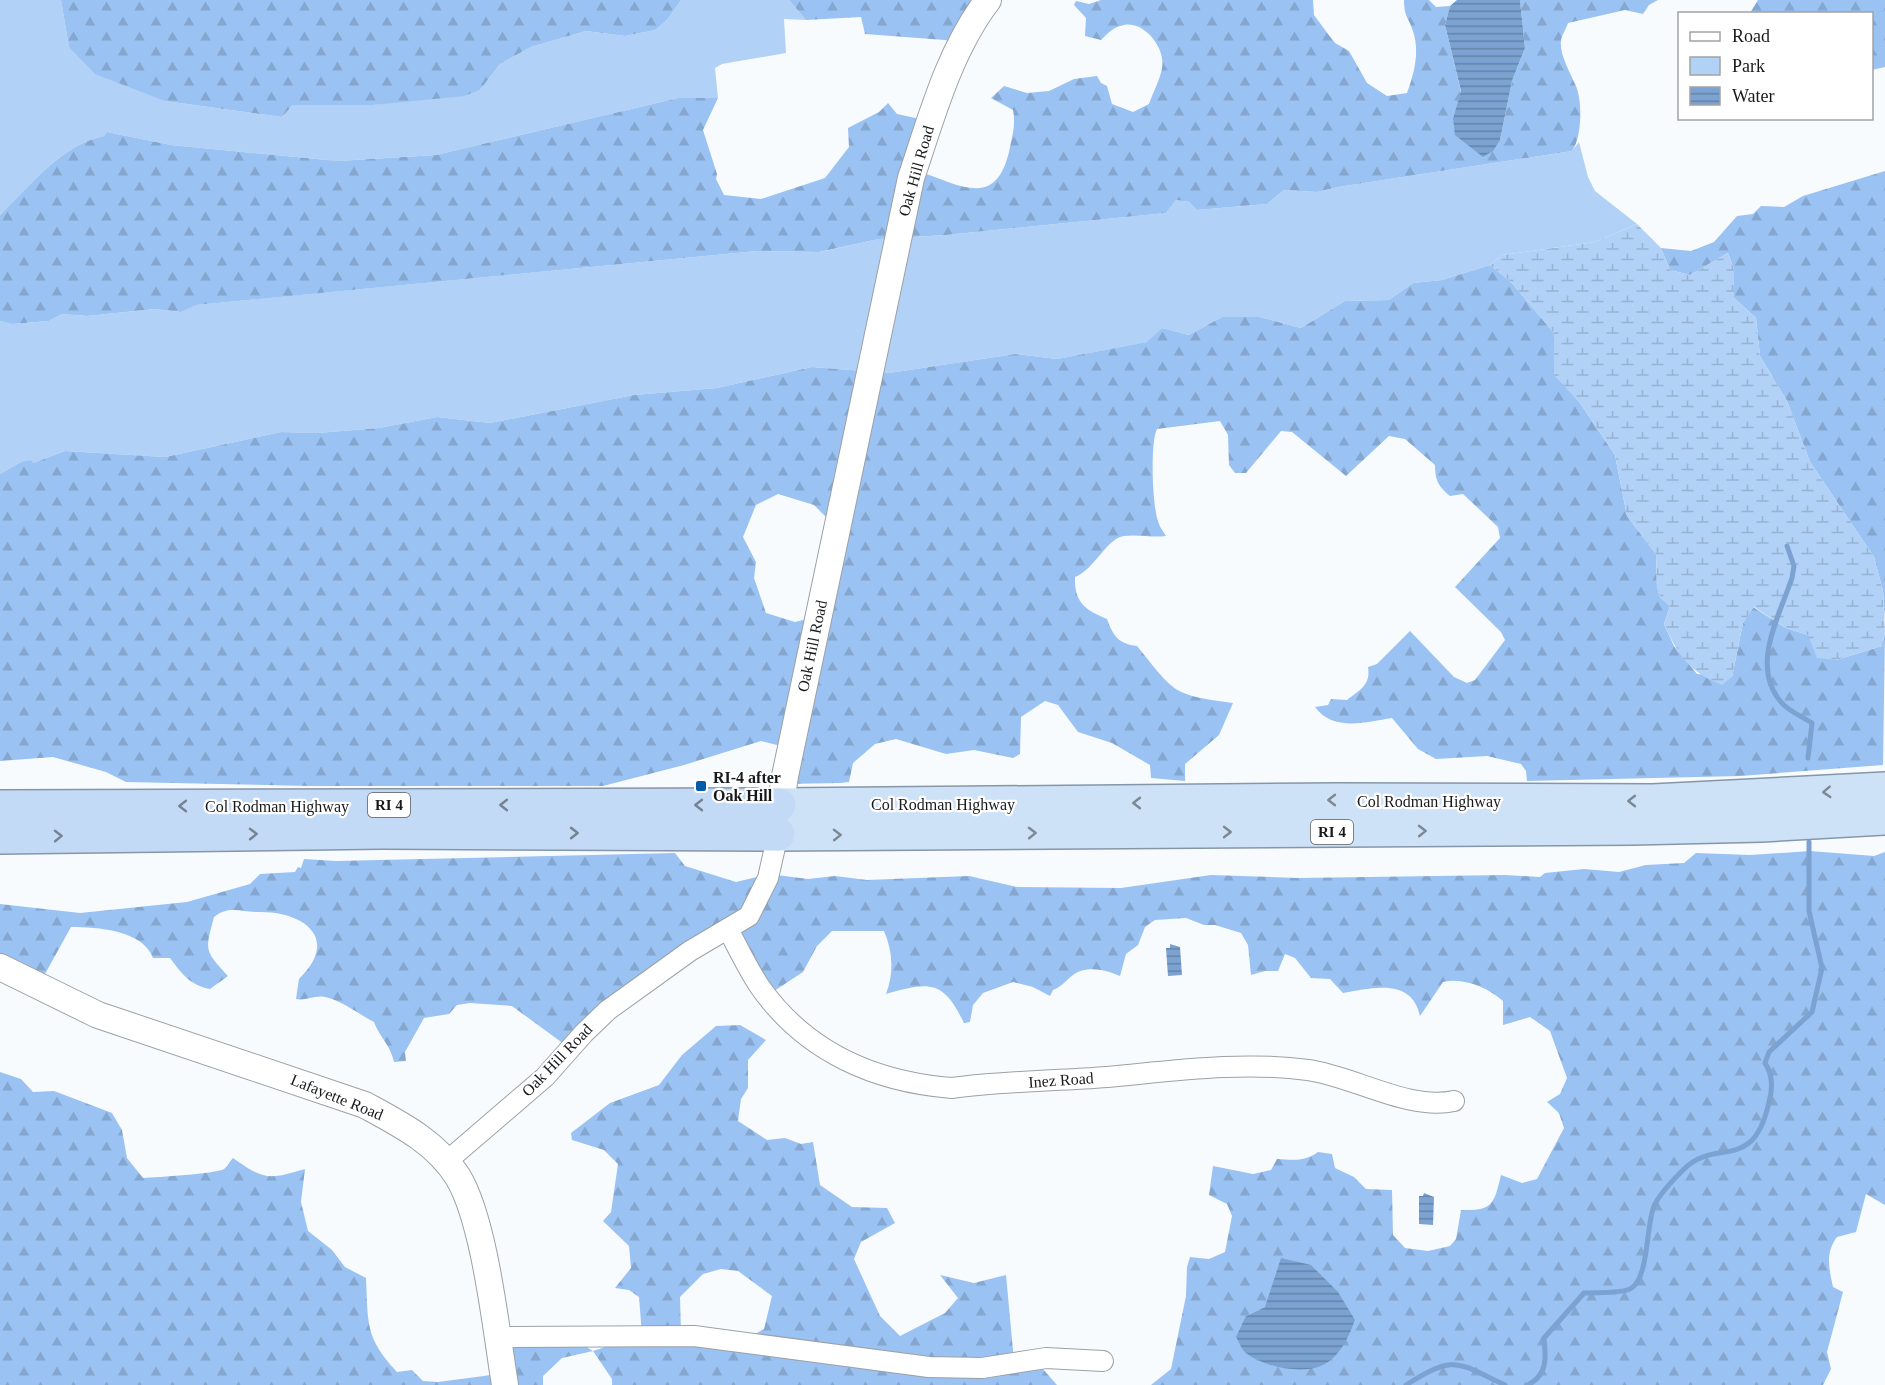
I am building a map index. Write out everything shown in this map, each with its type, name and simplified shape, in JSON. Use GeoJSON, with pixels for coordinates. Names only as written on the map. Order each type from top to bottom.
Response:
{"type":"FeatureCollection","features":[{"type":"Feature","properties":{"kind":"highway","name":"Col Rodman Highway"},"geometry":{"type":"LineString","coordinates":[[0,837],[370,832],[1337,800],[1653,801],[1885,789]]}},
{"type":"Feature","properties":{"kind":"highway","name":"Col Rodman Highway"},"geometry":{"type":"LineString","coordinates":[[0,807],[778,820],[1645,828],[1762,825],[1885,818]]}},
{"type":"Feature","properties":{"kind":"street","name":"Oak Hill Road"},"geometry":{"type":"LineString","coordinates":[[446,1162],[545,1077],[584,1032],[609,1010],[690,951],[729,931],[750,916],[760,899],[911,178],[936,104],[973,23],[988,0]]}},
{"type":"Feature","properties":{"kind":"street","name":"Inez Road"},"geometry":{"type":"LineString","coordinates":[[729,931],[760,988],[801,1031],[856,1068],[920,1085],[951,1088],[1191,1069],[1270,1068],[1308,1070],[1419,1101],[1443,1103],[1454,1101]]}},
{"type":"Feature","properties":{"kind":"street","name":"Lafayette Road"},"geometry":{"type":"LineString","coordinates":[[0,967],[98,1015],[365,1105],[418,1136],[446,1162],[467,1196],[480,1240],[505,1385]]}},
{"type":"Feature","properties":{"kind":"street"},"geometry":{"type":"LineString","coordinates":[[497,1337],[694,1336],[929,1366],[982,1368],[1046,1358],[1103,1360]]}},
{"type":"Feature","properties":{"kind":"green space"},"geometry":{"type":"Polygon","coordinates":[[[0,0],[61,0],[69,47],[165,101],[282,117],[293,105],[373,105],[480,90],[500,64],[531,47],[586,31],[625,36],[655,30],[667,20],[681,0],[789,0],[806,20],[784,19],[786,53],[722,64],[715,68],[718,98],[678,98],[436,155],[338,161],[171,145],[107,132],[104,136],[88,141],[60,157],[0,215],[0,0]]]}},
{"type":"Feature","properties":{"kind":"green space"},"geometry":{"type":"Polygon","coordinates":[[[61,0],[681,0],[667,20],[655,30],[625,36],[586,31],[531,47],[500,64],[480,90],[464,96],[373,105],[293,105],[282,117],[165,101],[95,74],[69,47],[61,0]]]}},
{"type":"Feature","properties":{"kind":"green space"},"geometry":{"type":"Polygon","coordinates":[[[789,0],[994,0],[965,46],[945,40],[865,34],[861,17],[806,20],[789,0]]]}},
{"type":"Feature","properties":{"kind":"green space"},"geometry":{"type":"Polygon","coordinates":[[[1101,0],[1313,0],[1314,15],[1328,34],[1335,43],[1349,51],[1367,83],[1387,96],[1407,93],[1415,63],[1415,39],[1406,14],[1404,0],[1429,0],[1436,7],[1450,6],[1445,25],[1461,92],[1453,118],[1500,140],[1512,81],[1525,48],[1520,0],[1658,0],[1649,5],[1643,14],[1625,10],[1568,23],[1561,45],[1565,63],[1578,91],[1580,108],[1578,137],[1572,151],[1317,192],[1284,190],[1267,204],[1197,210],[1189,202],[1176,200],[1166,213],[946,235],[879,239],[819,252],[757,251],[196,305],[181,312],[155,309],[87,316],[62,314],[49,321],[12,324],[0,321],[0,215],[60,157],[88,141],[104,136],[107,132],[171,145],[338,161],[436,155],[678,98],[718,98],[703,130],[717,174],[716,179],[724,195],[761,199],[825,178],[849,147],[848,128],[879,112],[888,103],[897,114],[934,122],[920,172],[962,186],[985,187],[995,181],[1003,170],[1014,126],[1013,110],[991,98],[1004,86],[1027,93],[1049,91],[1074,79],[1097,76],[1101,83],[1107,86],[1112,104],[1133,112],[1149,104],[1160,77],[1161,53],[1146,32],[1132,25],[1117,27],[1101,40],[1085,36],[1086,18],[1074,5],[1076,1],[1089,4],[1101,0]]]}},
{"type":"Feature","properties":{"kind":"green space"},"geometry":{"type":"Polygon","coordinates":[[[1758,0],[1885,0],[1885,67],[1873,70],[1873,12],[1751,12],[1758,0]]]}},
{"type":"Feature","properties":{"kind":"green space"},"geometry":{"type":"Polygon","coordinates":[[[1579,142],[1588,177],[1595,191],[1637,224],[1595,242],[1502,255],[1490,265],[1442,280],[1413,283],[1389,300],[1345,301],[1301,328],[1260,317],[1222,317],[1189,335],[1162,328],[1148,342],[1057,359],[1015,354],[889,373],[812,367],[717,388],[634,395],[490,423],[437,417],[379,428],[318,433],[281,432],[165,457],[65,451],[33,463],[21,462],[0,474],[0,321],[12,324],[49,321],[62,314],[87,316],[155,309],[181,312],[195,305],[757,251],[820,252],[879,239],[946,235],[1166,213],[1176,200],[1189,202],[1197,210],[1267,204],[1284,190],[1317,192],[1572,151],[1579,142]]]}},
{"type":"Feature","properties":{"kind":"green space"},"geometry":{"type":"Polygon","coordinates":[[[1885,171],[1885,621],[1883,591],[1874,557],[1810,462],[1787,401],[1760,356],[1756,318],[1734,298],[1734,269],[1728,253],[1690,275],[1670,270],[1661,248],[1691,251],[1714,242],[1737,216],[1753,214],[1761,206],[1784,207],[1803,196],[1885,171]]]}},
{"type":"Feature","properties":{"kind":"green space"},"geometry":{"type":"Polygon","coordinates":[[[1637,224],[1661,248],[1670,270],[1690,275],[1728,253],[1734,269],[1734,298],[1756,318],[1760,356],[1787,401],[1810,462],[1874,557],[1883,591],[1885,632],[1882,646],[1836,660],[1817,658],[1808,635],[1786,628],[1754,607],[1743,623],[1732,677],[1722,685],[1701,674],[1680,654],[1664,624],[1670,606],[1660,597],[1657,588],[1656,554],[1627,516],[1615,455],[1580,403],[1554,375],[1554,333],[1511,282],[1490,265],[1502,255],[1595,242],[1637,224]]]}},
{"type":"Feature","properties":{"kind":"green space"},"geometry":{"type":"Polygon","coordinates":[[[1490,265],[1511,282],[1554,333],[1555,375],[1580,403],[1615,455],[1627,516],[1656,554],[1657,588],[1660,597],[1670,606],[1664,624],[1674,646],[1697,674],[1732,677],[1743,623],[1753,607],[1786,628],[1808,635],[1836,660],[1882,646],[1885,632],[1883,765],[1740,776],[1527,781],[1526,771],[1521,764],[1487,756],[1436,759],[1418,749],[1392,718],[1361,723],[1340,723],[1331,720],[1315,707],[1328,705],[1331,699],[1347,700],[1356,693],[1366,683],[1368,667],[1377,664],[1410,631],[1454,677],[1467,683],[1475,680],[1505,640],[1501,632],[1455,587],[1500,538],[1498,527],[1463,494],[1450,496],[1438,482],[1435,465],[1405,439],[1389,436],[1346,476],[1292,432],[1281,431],[1246,473],[1235,473],[1229,465],[1228,435],[1220,421],[1157,429],[1153,447],[1153,491],[1157,516],[1166,536],[1118,538],[1088,568],[1075,577],[1079,599],[1087,609],[1107,619],[1114,634],[1121,641],[1137,646],[1168,683],[1186,694],[1233,703],[1219,735],[1185,764],[1185,781],[1151,778],[1150,765],[1112,743],[1078,732],[1058,705],[1045,701],[1021,717],[1020,754],[1013,758],[974,750],[946,754],[896,739],[875,744],[853,763],[849,782],[840,783],[785,784],[789,748],[761,741],[684,765],[603,786],[308,786],[126,782],[106,772],[53,757],[0,761],[0,474],[21,462],[31,460],[33,463],[65,451],[165,457],[281,432],[318,433],[379,428],[437,417],[490,423],[634,395],[717,388],[812,367],[889,373],[1015,354],[1057,359],[1147,342],[1162,328],[1189,335],[1222,317],[1260,317],[1301,328],[1345,301],[1389,300],[1413,283],[1442,280],[1490,265]],[[778,494],[756,505],[743,537],[756,562],[754,578],[766,613],[795,622],[815,617],[836,527],[814,505],[778,494]]]}},
{"type":"Feature","properties":{"kind":"green space"},"geometry":{"type":"Polygon","coordinates":[[[1810,851],[1874,856],[1885,852],[1885,1205],[1866,1194],[1856,1232],[1837,1237],[1833,1243],[1829,1255],[1829,1267],[1833,1287],[1843,1292],[1827,1352],[1831,1369],[1823,1385],[1151,1385],[1171,1369],[1186,1296],[1187,1267],[1190,1257],[1209,1259],[1225,1252],[1232,1216],[1227,1204],[1209,1195],[1213,1166],[1253,1174],[1271,1170],[1277,1159],[1303,1159],[1318,1152],[1332,1154],[1335,1168],[1354,1177],[1366,1189],[1392,1190],[1393,1235],[1405,1248],[1428,1251],[1450,1246],[1456,1239],[1461,1210],[1480,1209],[1490,1204],[1494,1199],[1501,1175],[1522,1183],[1537,1179],[1564,1128],[1559,1113],[1547,1102],[1560,1094],[1567,1078],[1550,1031],[1530,1017],[1503,1025],[1503,1001],[1490,992],[1467,982],[1443,982],[1420,1016],[1416,1004],[1409,995],[1400,990],[1378,988],[1343,993],[1330,979],[1311,978],[1295,958],[1285,954],[1278,971],[1265,971],[1251,975],[1248,945],[1241,933],[1215,925],[1204,925],[1186,918],[1155,920],[1145,927],[1138,945],[1126,954],[1120,976],[1103,970],[1084,970],[1053,990],[1050,996],[1033,987],[1013,982],[983,993],[973,1005],[970,1022],[964,1023],[949,998],[933,988],[913,987],[886,994],[891,962],[884,931],[832,931],[817,946],[803,972],[768,995],[729,935],[568,1047],[512,1006],[470,1003],[457,1005],[449,1014],[424,1018],[405,1052],[406,1061],[394,1062],[374,1022],[331,999],[321,997],[296,999],[299,979],[311,964],[317,951],[316,940],[311,930],[302,922],[289,916],[235,910],[219,913],[214,917],[209,937],[209,950],[214,961],[228,976],[210,989],[197,985],[187,978],[170,958],[153,958],[140,941],[106,929],[71,927],[40,983],[0,969],[0,904],[80,913],[187,902],[250,884],[260,874],[295,872],[298,867],[301,868],[304,859],[336,861],[675,853],[685,866],[736,882],[769,874],[808,879],[835,876],[867,880],[969,876],[1017,887],[1121,888],[1211,875],[1298,878],[1505,875],[1540,877],[1545,873],[1584,869],[1619,872],[1646,865],[1684,863],[1696,853],[1750,855],[1810,851]],[[1265,1307],[1246,1316],[1266,1362],[1265,1307]]]}},
{"type":"Feature","properties":{"kind":"green space"},"geometry":{"type":"Polygon","coordinates":[[[740,1025],[766,1040],[748,1060],[748,1088],[741,1099],[738,1121],[767,1140],[785,1138],[801,1144],[813,1142],[820,1185],[852,1207],[887,1208],[895,1223],[861,1242],[854,1259],[880,1316],[900,1336],[945,1313],[958,1298],[940,1275],[974,1283],[1006,1275],[1014,1361],[1035,1360],[1057,1385],[612,1385],[612,1379],[593,1351],[642,1335],[639,1297],[629,1290],[615,1288],[631,1268],[629,1246],[603,1221],[611,1212],[618,1164],[604,1150],[572,1140],[571,1133],[610,1103],[659,1085],[682,1055],[716,1026],[740,1025]],[[721,1269],[703,1274],[680,1297],[681,1333],[741,1342],[764,1329],[772,1296],[738,1271],[721,1269]]]}},
{"type":"Feature","properties":{"kind":"green space"},"geometry":{"type":"Polygon","coordinates":[[[0,1072],[21,1079],[33,1092],[54,1091],[112,1113],[122,1130],[127,1158],[143,1178],[219,1171],[224,1169],[233,1158],[252,1171],[267,1176],[305,1169],[301,1202],[308,1231],[332,1250],[345,1267],[366,1278],[370,1329],[379,1349],[397,1372],[412,1370],[423,1381],[438,1382],[499,1374],[497,1346],[570,1337],[593,1351],[562,1358],[543,1376],[543,1385],[0,1385],[0,1072]]]}},
{"type":"Feature","properties":{"kind":"water"},"geometry":{"type":"Polygon","coordinates":[[[1457,0],[1520,0],[1525,48],[1512,81],[1500,140],[1493,151],[1483,157],[1455,135],[1453,118],[1461,91],[1445,25],[1450,6],[1457,0]]]}},
{"type":"Feature","properties":{"kind":"water"},"geometry":{"type":"Polygon","coordinates":[[[1170,944],[1180,947],[1182,975],[1168,976],[1166,948],[1170,948],[1170,944]]]}},
{"type":"Feature","properties":{"kind":"water"},"geometry":{"type":"Polygon","coordinates":[[[1424,1193],[1434,1197],[1433,1225],[1419,1224],[1419,1196],[1423,1196],[1424,1193]]]}},
{"type":"Feature","properties":{"kind":"water"},"geometry":{"type":"Polygon","coordinates":[[[1281,1258],[1311,1265],[1338,1292],[1355,1320],[1339,1351],[1323,1365],[1305,1369],[1273,1366],[1246,1353],[1236,1337],[1246,1316],[1265,1307],[1281,1258]]]}},
{"type":"Feature","properties":{"kind":"waterway"},"geometry":{"type":"LineString","coordinates":[[1787,546],[1794,566],[1770,641],[1767,657],[1768,673],[1772,688],[1781,702],[1812,723],[1808,758]]}},
{"type":"Feature","properties":{"kind":"waterway"},"geometry":{"type":"LineString","coordinates":[[1528,1385],[1535,1381],[1542,1371],[1545,1359],[1544,1338],[1584,1293],[1620,1292],[1636,1284],[1644,1264],[1654,1206],[1671,1182],[1696,1160],[1743,1147],[1753,1139],[1762,1124],[1771,1092],[1771,1077],[1765,1063],[1769,1052],[1812,1012],[1822,968],[1809,911],[1809,842]]}},
{"type":"Feature","properties":{"kind":"waterway"},"geometry":{"type":"LineString","coordinates":[[1406,1385],[1446,1365],[1465,1367],[1505,1385]]}},
{"type":"Feature","properties":{"kind":"place","name":"RI-4 after Oak Hill"},"geometry":{"type":"Point","coordinates":[701,786]}}]}
